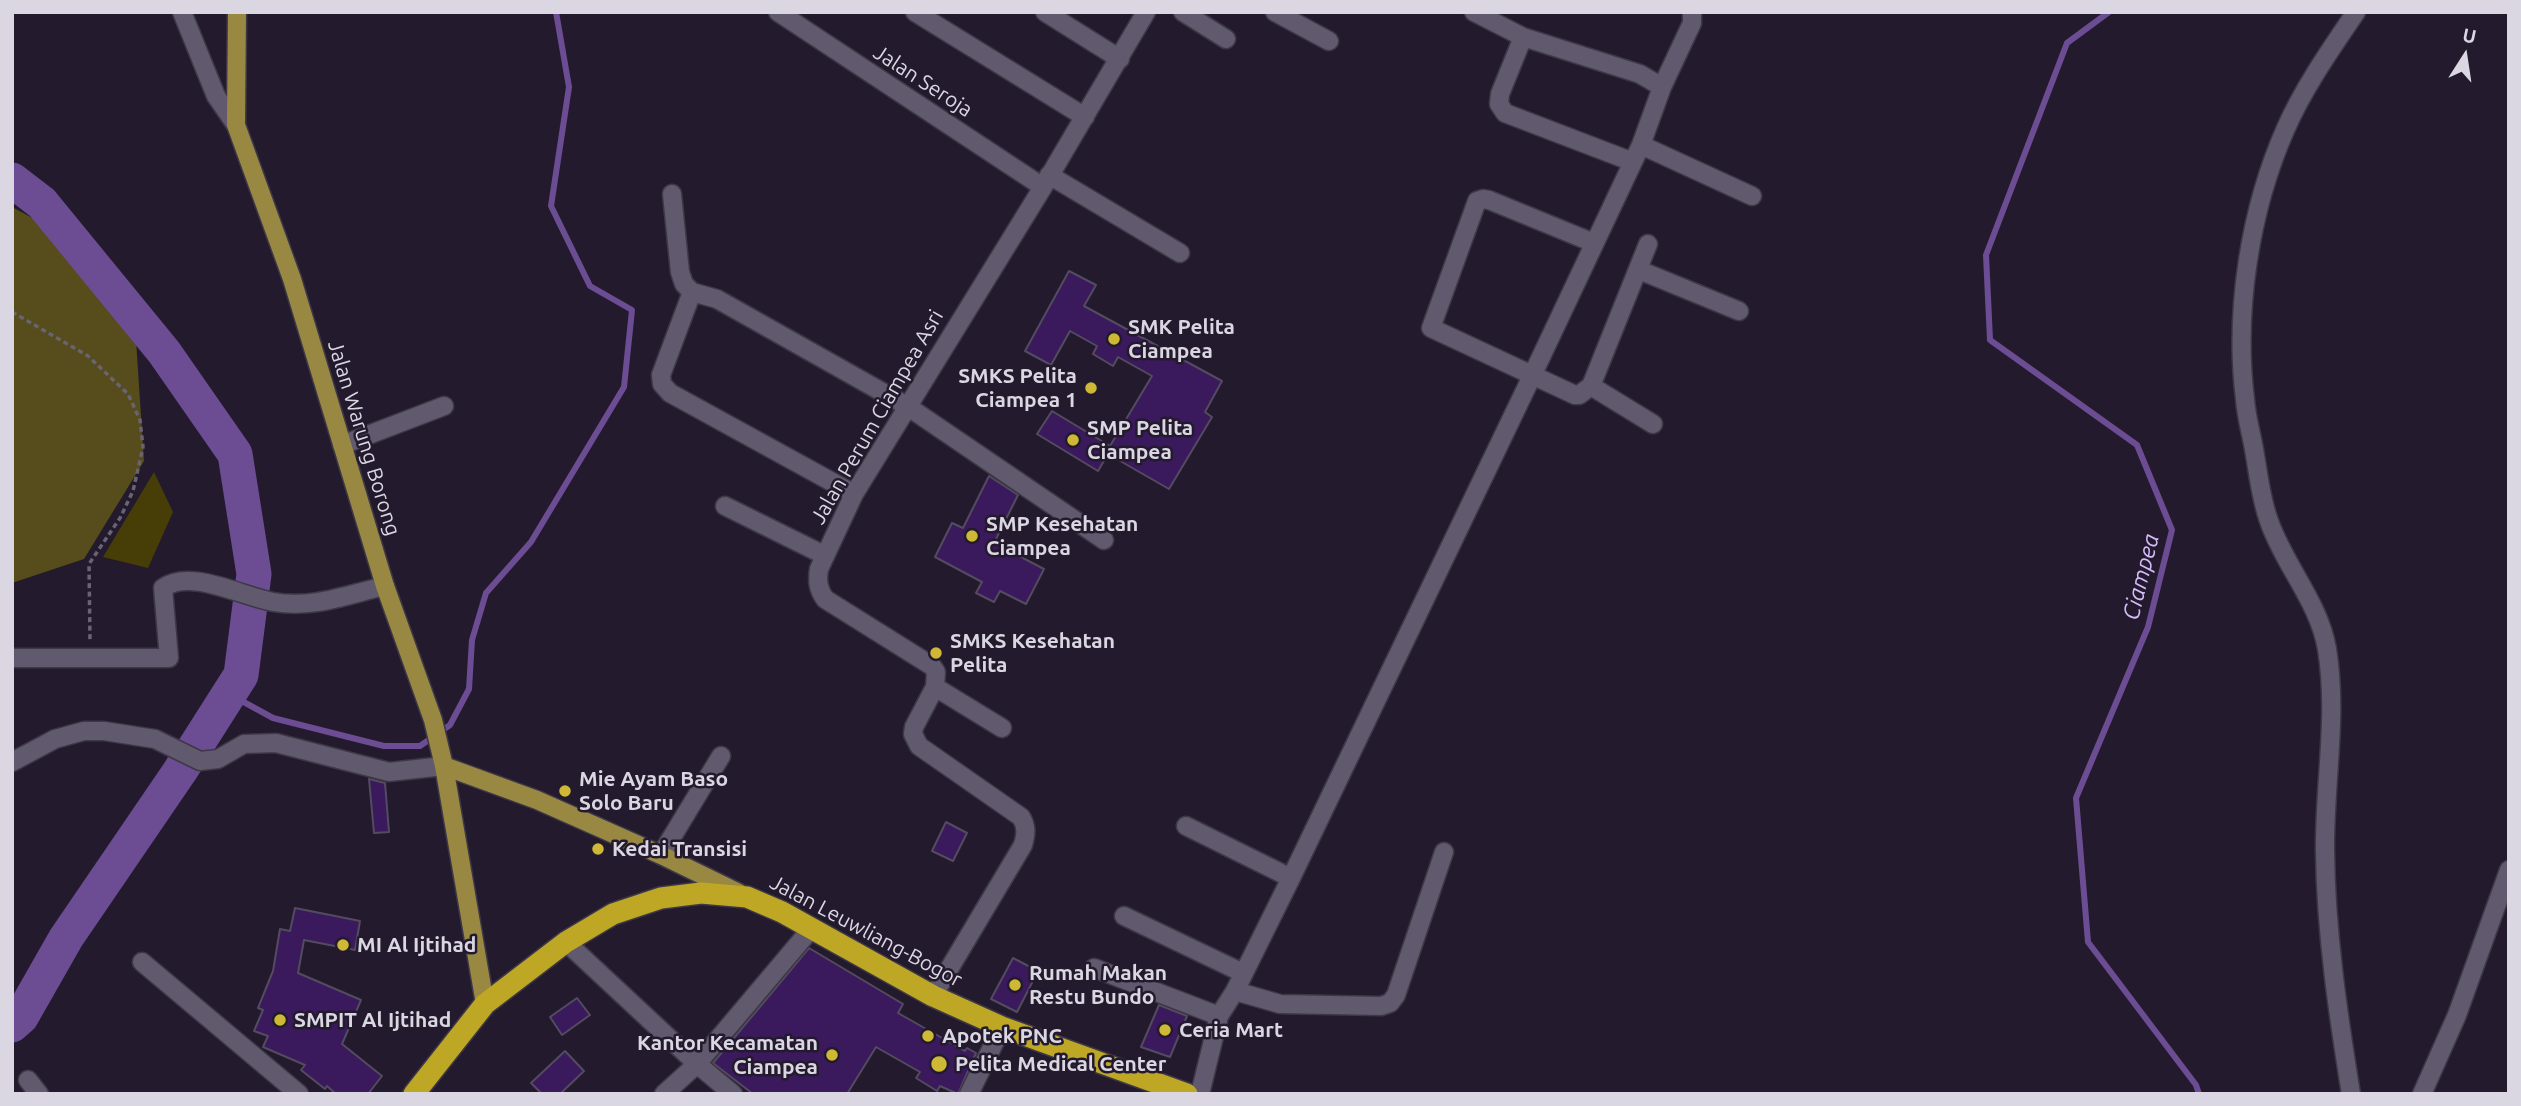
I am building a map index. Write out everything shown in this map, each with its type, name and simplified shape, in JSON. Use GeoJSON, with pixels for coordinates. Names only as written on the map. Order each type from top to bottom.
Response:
{"type":"FeatureCollection","features":[{"type":"Feature","properties":{"kind":"highway","name":"Jalan Leuwliang-Bogor"},"geometry":{"type":"LineString","coordinates":[[414,1094],[485,1004],[566,942],[614,914],[661,898],[701,893],[747,897],[782,912],[933,996],[1002,1027],[1187,1094]]}},
{"type":"Feature","properties":{"kind":"main road"},"geometry":{"type":"LineString","coordinates":[[236,125],[237,12]]}},
{"type":"Feature","properties":{"kind":"main road","name":"Jalan Warung Borong"},"geometry":{"type":"LineString","coordinates":[[236,125],[292,279],[385,586],[433,720],[444,766],[485,1004]]}},
{"type":"Feature","properties":{"kind":"main road"},"geometry":{"type":"LineString","coordinates":[[444,766],[537,800],[747,897]]}},
{"type":"Feature","properties":{"kind":"street"},"geometry":{"type":"LineString","coordinates":[[182,12],[216,96],[236,125]]}},
{"type":"Feature","properties":{"kind":"street","name":"Jalan Seroja"},"geometry":{"type":"LineString","coordinates":[[778,12],[1046,181],[1180,253]]}},
{"type":"Feature","properties":{"kind":"street"},"geometry":{"type":"LineString","coordinates":[[915,12],[1085,117]]}},
{"type":"Feature","properties":{"kind":"street"},"geometry":{"type":"LineString","coordinates":[[1045,12],[1120,59]]}},
{"type":"Feature","properties":{"kind":"street","name":"Jalan Perum Ciampea Asri"},"geometry":{"type":"LineString","coordinates":[[935,687],[936,672],[932,666],[825,598],[820,592],[817,580],[824,555],[854,494],[1085,117],[1146,12]]}},
{"type":"Feature","properties":{"kind":"street"},"geometry":{"type":"LineString","coordinates":[[1182,12],[1226,39]]}},
{"type":"Feature","properties":{"kind":"street"},"geometry":{"type":"LineString","coordinates":[[1275,12],[1329,40]]}},
{"type":"Feature","properties":{"kind":"street"},"geometry":{"type":"LineString","coordinates":[[1474,12],[1523,37],[1640,74],[1661,88]]}},
{"type":"Feature","properties":{"kind":"street"},"geometry":{"type":"LineString","coordinates":[[1200,1094],[1219,1016],[1235,991],[1291,878],[1633,162],[1661,88],[1692,23],[1692,12]]}},
{"type":"Feature","properties":{"kind":"street"},"geometry":{"type":"LineString","coordinates":[[2351,1094],[2331,956],[2325,851],[2332,699],[2327,647],[2314,608],[2288,564],[2268,520],[2244,398],[2242,319],[2250,248],[2263,195],[2286,128],[2314,76],[2356,12]]}},
{"type":"Feature","properties":{"kind":"street"},"geometry":{"type":"LineString","coordinates":[[1523,37],[1500,94],[1499,104],[1505,113],[1633,162]]}},
{"type":"Feature","properties":{"kind":"street"},"geometry":{"type":"LineString","coordinates":[[1641,145],[1752,196]]}},
{"type":"Feature","properties":{"kind":"street"},"geometry":{"type":"LineString","coordinates":[[673,194],[680,272],[684,284],[692,292],[717,299],[907,406],[1104,540]]}},
{"type":"Feature","properties":{"kind":"street"},"geometry":{"type":"LineString","coordinates":[[1594,243],[1489,200],[1477,201],[1431,328],[1579,395],[1591,386],[1648,244]]}},
{"type":"Feature","properties":{"kind":"street"},"geometry":{"type":"LineString","coordinates":[[1639,270],[1739,311]]}},
{"type":"Feature","properties":{"kind":"street"},"geometry":{"type":"LineString","coordinates":[[692,292],[661,375],[662,384],[670,393],[854,494]]}},
{"type":"Feature","properties":{"kind":"street"},"geometry":{"type":"LineString","coordinates":[[1591,386],[1653,424]]}},
{"type":"Feature","properties":{"kind":"street"},"geometry":{"type":"LineString","coordinates":[[342,445],[444,406]]}},
{"type":"Feature","properties":{"kind":"street"},"geometry":{"type":"LineString","coordinates":[[725,506],[824,555]]}},
{"type":"Feature","properties":{"kind":"street"},"geometry":{"type":"LineString","coordinates":[[12,658],[169,658],[163,588],[182,580],[197,581],[273,602],[313,605],[385,586]]}},
{"type":"Feature","properties":{"kind":"street"},"geometry":{"type":"LineString","coordinates":[[933,996],[1023,845],[1026,833],[1021,817],[919,746],[915,741],[914,727],[935,687],[1002,728]]}},
{"type":"Feature","properties":{"kind":"street"},"geometry":{"type":"LineString","coordinates":[[12,762],[55,738],[83,731],[104,731],[155,739],[200,761],[218,759],[244,744],[276,743],[388,772],[444,766]]}},
{"type":"Feature","properties":{"kind":"street"},"geometry":{"type":"LineString","coordinates":[[661,855],[720,756]]}},
{"type":"Feature","properties":{"kind":"street"},"geometry":{"type":"LineString","coordinates":[[1186,825],[1291,878]]}},
{"type":"Feature","properties":{"kind":"street"},"geometry":{"type":"LineString","coordinates":[[1235,991],[1280,1004],[1381,1006],[1390,1003],[1396,995],[1444,852]]}},
{"type":"Feature","properties":{"kind":"street"},"geometry":{"type":"LineString","coordinates":[[2422,1094],[2457,1015],[2509,870]]}},
{"type":"Feature","properties":{"kind":"street"},"geometry":{"type":"LineString","coordinates":[[1124,916],[1243,973]]}},
{"type":"Feature","properties":{"kind":"street"},"geometry":{"type":"LineString","coordinates":[[664,1094],[697,1064],[811,929]]}},
{"type":"Feature","properties":{"kind":"street"},"geometry":{"type":"LineString","coordinates":[[566,942],[733,1094]]}},
{"type":"Feature","properties":{"kind":"street"},"geometry":{"type":"LineString","coordinates":[[142,962],[299,1094]]}},
{"type":"Feature","properties":{"kind":"street"},"geometry":{"type":"LineString","coordinates":[[1094,968],[1219,1016]]}},
{"type":"Feature","properties":{"kind":"street"},"geometry":{"type":"LineString","coordinates":[[969,1094],[1002,1027]]}},
{"type":"Feature","properties":{"kind":"path"},"geometry":{"type":"LineString","coordinates":[[12,312],[88,356],[128,394],[140,420],[142,447],[133,491],[120,518],[89,564],[90,657]]}},
{"type":"Feature","properties":{"kind":"shaded area"},"geometry":{"type":"Polygon","coordinates":[[[12,207],[72,239],[136,340],[144,461],[84,559],[12,583],[12,207]]]}},
{"type":"Feature","properties":{"kind":"shaded area"},"geometry":{"type":"Polygon","coordinates":[[[154,472],[173,512],[148,568],[103,557],[154,472]]]}},
{"type":"Feature","properties":{"kind":"building"},"geometry":{"type":"Polygon","coordinates":[[[1069,271],[1096,285],[1084,306],[1222,381],[1205,412],[1212,417],[1169,489],[1108,454],[1098,471],[1037,434],[1052,411],[1110,446],[1152,376],[1118,357],[1113,366],[1093,354],[1097,346],[1070,331],[1051,365],[1025,351],[1069,271]]]}},
{"type":"Feature","properties":{"kind":"building","name":"SMP Kesehatan Ciampea"},"geometry":{"type":"Polygon","coordinates":[[[989,476],[1018,495],[994,543],[1044,569],[1026,604],[1000,591],[994,602],[976,593],[982,582],[935,557],[952,523],[963,528],[989,476]]]}},
{"type":"Feature","properties":{"kind":"building"},"geometry":{"type":"Polygon","coordinates":[[[369,779],[385,783],[389,832],[374,833],[369,779]]]}},
{"type":"Feature","properties":{"kind":"building"},"geometry":{"type":"Polygon","coordinates":[[[946,822],[967,833],[953,861],[932,851],[946,822]]]}},
{"type":"Feature","properties":{"kind":"building"},"geometry":{"type":"Polygon","coordinates":[[[295,908],[360,921],[355,950],[304,940],[298,973],[361,1000],[342,1044],[382,1076],[368,1094],[336,1094],[327,1086],[325,1089],[301,1070],[305,1065],[263,1047],[268,1036],[254,1031],[263,1010],[258,1008],[273,971],[280,929],[290,931],[295,908]]]}},
{"type":"Feature","properties":{"kind":"building"},"geometry":{"type":"Polygon","coordinates":[[[809,948],[903,1004],[898,1013],[965,1051],[967,1048],[976,1053],[958,1094],[940,1086],[937,1091],[916,1078],[920,1072],[876,1047],[847,1094],[753,1094],[713,1063],[809,948]]]}},
{"type":"Feature","properties":{"kind":"building","name":"Rumah Makan Restu Bundo"},"geometry":{"type":"Polygon","coordinates":[[[1013,958],[1038,971],[1017,1012],[991,999],[1013,958]]]}},
{"type":"Feature","properties":{"kind":"building"},"geometry":{"type":"Polygon","coordinates":[[[577,998],[590,1015],[562,1035],[550,1017],[577,998]]]}},
{"type":"Feature","properties":{"kind":"building","name":"Ceria Mart"},"geometry":{"type":"Polygon","coordinates":[[[1159,1005],[1187,1016],[1170,1057],[1141,1047],[1159,1005]]]}},
{"type":"Feature","properties":{"kind":"building"},"geometry":{"type":"Polygon","coordinates":[[[565,1051],[584,1071],[560,1094],[542,1094],[531,1083],[565,1051]]]}},
{"type":"Feature","properties":{"kind":"waterway"},"geometry":{"type":"LineString","coordinates":[[229,694],[273,718],[384,746],[420,746],[450,725],[469,689],[472,640],[486,593],[531,542],[624,387],[632,310],[590,286],[551,206],[569,87],[556,12]]}},
{"type":"Feature","properties":{"kind":"waterway","name":"Ciampea"},"geometry":{"type":"LineString","coordinates":[[2109,12],[2067,43],[1986,255],[1990,340],[2137,445],[2172,530],[2148,627],[2076,798],[2088,942],[2196,1085],[2199,1094]]}},
{"type":"Feature","properties":{"kind":"waterway"},"geometry":{"type":"LineString","coordinates":[[12,180],[42,203],[164,352],[235,454],[254,574],[241,675],[180,771],[66,938],[21,1017],[12,1025]]}},
{"type":"Feature","properties":{"kind":"place","name":"SMK Pelita Ciampea"},"geometry":{"type":"Point","coordinates":[1114,339]}},
{"type":"Feature","properties":{"kind":"place","name":"SMKS Pelita Ciampea 1"},"geometry":{"type":"Point","coordinates":[1091,388]}},
{"type":"Feature","properties":{"kind":"place","name":"SMP Pelita Ciampea"},"geometry":{"type":"Point","coordinates":[1073,440]}},
{"type":"Feature","properties":{"kind":"place","name":"SMP Kesehatan Ciampea"},"geometry":{"type":"Point","coordinates":[972,536]}},
{"type":"Feature","properties":{"kind":"place","name":"SMKS Kesehatan Pelita"},"geometry":{"type":"Point","coordinates":[936,653]}},
{"type":"Feature","properties":{"kind":"place","name":"Mie Ayam Baso Solo Baru"},"geometry":{"type":"Point","coordinates":[565,791]}},
{"type":"Feature","properties":{"kind":"place","name":"Kedai Transisi"},"geometry":{"type":"Point","coordinates":[598,849]}},
{"type":"Feature","properties":{"kind":"place","name":"MI Al Ijtihad"},"geometry":{"type":"Point","coordinates":[343,945]}},
{"type":"Feature","properties":{"kind":"place","name":"Rumah Makan Restu Bundo"},"geometry":{"type":"Point","coordinates":[1015,985]}},
{"type":"Feature","properties":{"kind":"place","name":"SMPIT Al Ijtihad"},"geometry":{"type":"Point","coordinates":[280,1020]}},
{"type":"Feature","properties":{"kind":"place","name":"Ceria Mart"},"geometry":{"type":"Point","coordinates":[1165,1030]}},
{"type":"Feature","properties":{"kind":"place","name":"Apotek PNC"},"geometry":{"type":"Point","coordinates":[928,1036]}},
{"type":"Feature","properties":{"kind":"place","name":"Kantor Kecamatan Ciampea"},"geometry":{"type":"Point","coordinates":[832,1055]}},
{"type":"Feature","properties":{"kind":"place","name":"Pelita Medical Center"},"geometry":{"type":"Point","coordinates":[939,1064]}}]}
